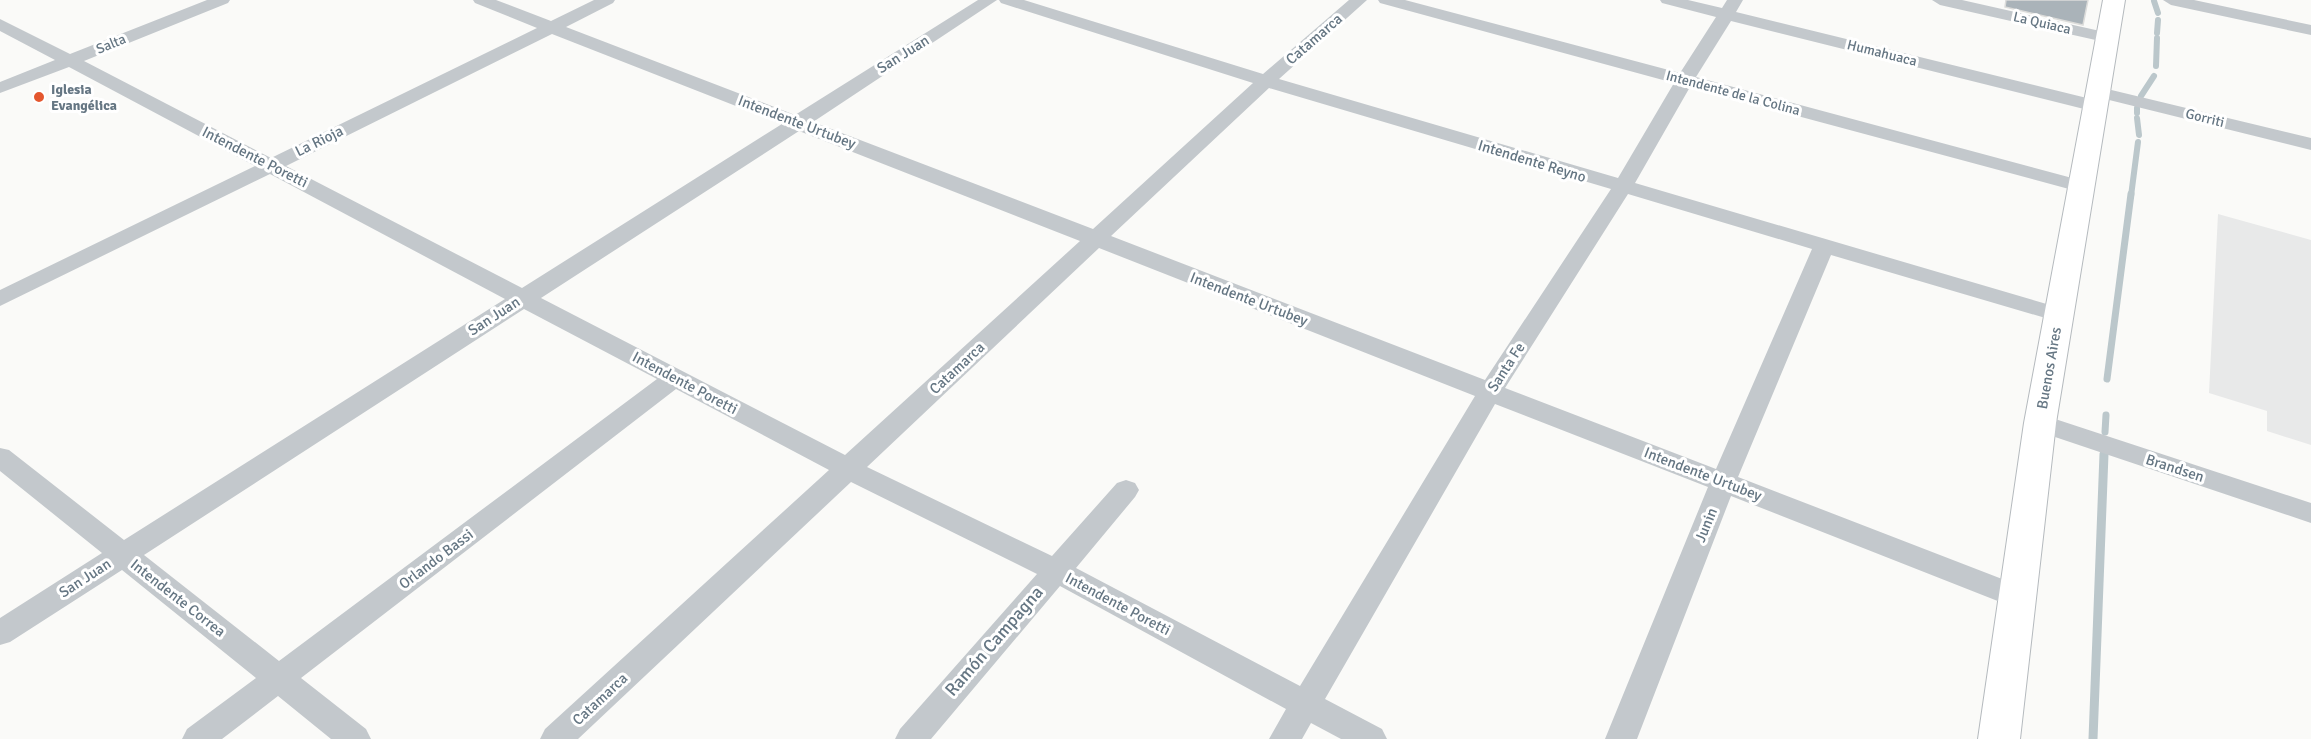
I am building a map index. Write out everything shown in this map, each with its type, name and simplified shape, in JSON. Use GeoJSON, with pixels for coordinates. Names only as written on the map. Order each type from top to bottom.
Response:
{"type":"FeatureCollection","features":[{"type":"Feature","properties":{"kind":"main road","name":"Buenos Aires"},"geometry":{"type":"LineString","coordinates":[[2000,739],[2040,423],[2114,0]]}},
{"type":"Feature","properties":{"kind":"street","name":"Salta"},"geometry":{"type":"LineString","coordinates":[[0,88],[222,0]]}},
{"type":"Feature","properties":{"kind":"street","name":"Intendente Urtubey"},"geometry":{"type":"LineString","coordinates":[[481,0],[2018,597]]}},
{"type":"Feature","properties":{"kind":"street","name":"La Rioja"},"geometry":{"type":"LineString","coordinates":[[0,299],[607,0]]}},
{"type":"Feature","properties":{"kind":"street","name":"San Juan"},"geometry":{"type":"LineString","coordinates":[[0,633],[988,0]]}},
{"type":"Feature","properties":{"kind":"street","name":"Intendente Reyno"},"geometry":{"type":"LineString","coordinates":[[1007,0],[1622,188],[2059,315]]}},
{"type":"Feature","properties":{"kind":"street","name":"Catamarca"},"geometry":{"type":"LineString","coordinates":[[556,739],[1266,81],[1359,0]]}},
{"type":"Feature","properties":{"kind":"street","name":"Intendente de la Colina"},"geometry":{"type":"LineString","coordinates":[[1386,0],[2080,186]]}},
{"type":"Feature","properties":{"kind":"street","name":"Humahuaca"},"geometry":{"type":"LineString","coordinates":[[1668,0],[1730,7],[2097,99]]}},
{"type":"Feature","properties":{"kind":"street","name":"La Quiaca"},"geometry":{"type":"LineString","coordinates":[[1940,0],[2109,38]]}},
{"type":"Feature","properties":{"kind":"street"},"geometry":{"type":"LineString","coordinates":[[2171,0],[2311,30]]}},
{"type":"Feature","properties":{"kind":"street","name":"Santa Fe"},"geometry":{"type":"LineString","coordinates":[[1285,739],[1490,392],[1622,188],[1730,7]]}},
{"type":"Feature","properties":{"kind":"street","name":"Intendente Poretti"},"geometry":{"type":"LineString","coordinates":[[0,24],[849,469],[1055,570],[1371,739]]}},
{"type":"Feature","properties":{"kind":"street","name":"Gorriti"},"geometry":{"type":"LineString","coordinates":[[2097,99],[2311,144]]}},
{"type":"Feature","properties":{"kind":"street","name":"Junin"},"geometry":{"type":"LineString","coordinates":[[1621,739],[1723,482],[1824,247]]}},
{"type":"Feature","properties":{"kind":"street","name":"Orlando Bassi"},"geometry":{"type":"LineString","coordinates":[[198,739],[675,378]]}},
{"type":"Feature","properties":{"kind":"street","name":"Brandsen"},"geometry":{"type":"LineString","coordinates":[[2040,423],[2311,513]]}},
{"type":"Feature","properties":{"kind":"street","name":"Intendente Correa"},"geometry":{"type":"LineString","coordinates":[[0,457],[355,739]]}},
{"type":"Feature","properties":{"kind":"street","name":"Ramón Campagna"},"geometry":{"type":"LineString","coordinates":[[911,739],[1126,490]]}},
{"type":"Feature","properties":{"kind":"shaded area"},"geometry":{"type":"Polygon","coordinates":[[[2218,214],[2311,240],[2311,445],[2267,431],[2267,411],[2209,393],[2218,214]]]}},
{"type":"Feature","properties":{"kind":"building"},"geometry":{"type":"Polygon","coordinates":[[[2006,0],[2088,0],[2083,25],[2005,7],[2006,0]]]}},
{"type":"Feature","properties":{"kind":"waterway"},"geometry":{"type":"LineString","coordinates":[[2154,1],[2158,13]]}},
{"type":"Feature","properties":{"kind":"waterway"},"geometry":{"type":"LineString","coordinates":[[2157,33],[2158,20]]}},
{"type":"Feature","properties":{"kind":"waterway"},"geometry":{"type":"LineString","coordinates":[[2156,66],[2157,38]]}},
{"type":"Feature","properties":{"kind":"waterway"},"geometry":{"type":"LineString","coordinates":[[2141,96],[2154,76]]}},
{"type":"Feature","properties":{"kind":"waterway"},"geometry":{"type":"LineString","coordinates":[[2137,108],[2137,113]]}},
{"type":"Feature","properties":{"kind":"waterway"},"geometry":{"type":"LineString","coordinates":[[2137,118],[2139,135]]}},
{"type":"Feature","properties":{"kind":"waterway"},"geometry":{"type":"LineString","coordinates":[[2131,196],[2138,142]]}},
{"type":"Feature","properties":{"kind":"waterway"},"geometry":{"type":"LineString","coordinates":[[2107,379],[2131,194]]}},
{"type":"Feature","properties":{"kind":"waterway"},"geometry":{"type":"LineString","coordinates":[[2105,432],[2106,415]]}},
{"type":"Feature","properties":{"kind":"waterway"},"geometry":{"type":"LineString","coordinates":[[2093,739],[2104,454]]}},
{"type":"Feature","properties":{"kind":"place","name":"Iglesia Evangélica"},"geometry":{"type":"Point","coordinates":[39,97]}}]}
